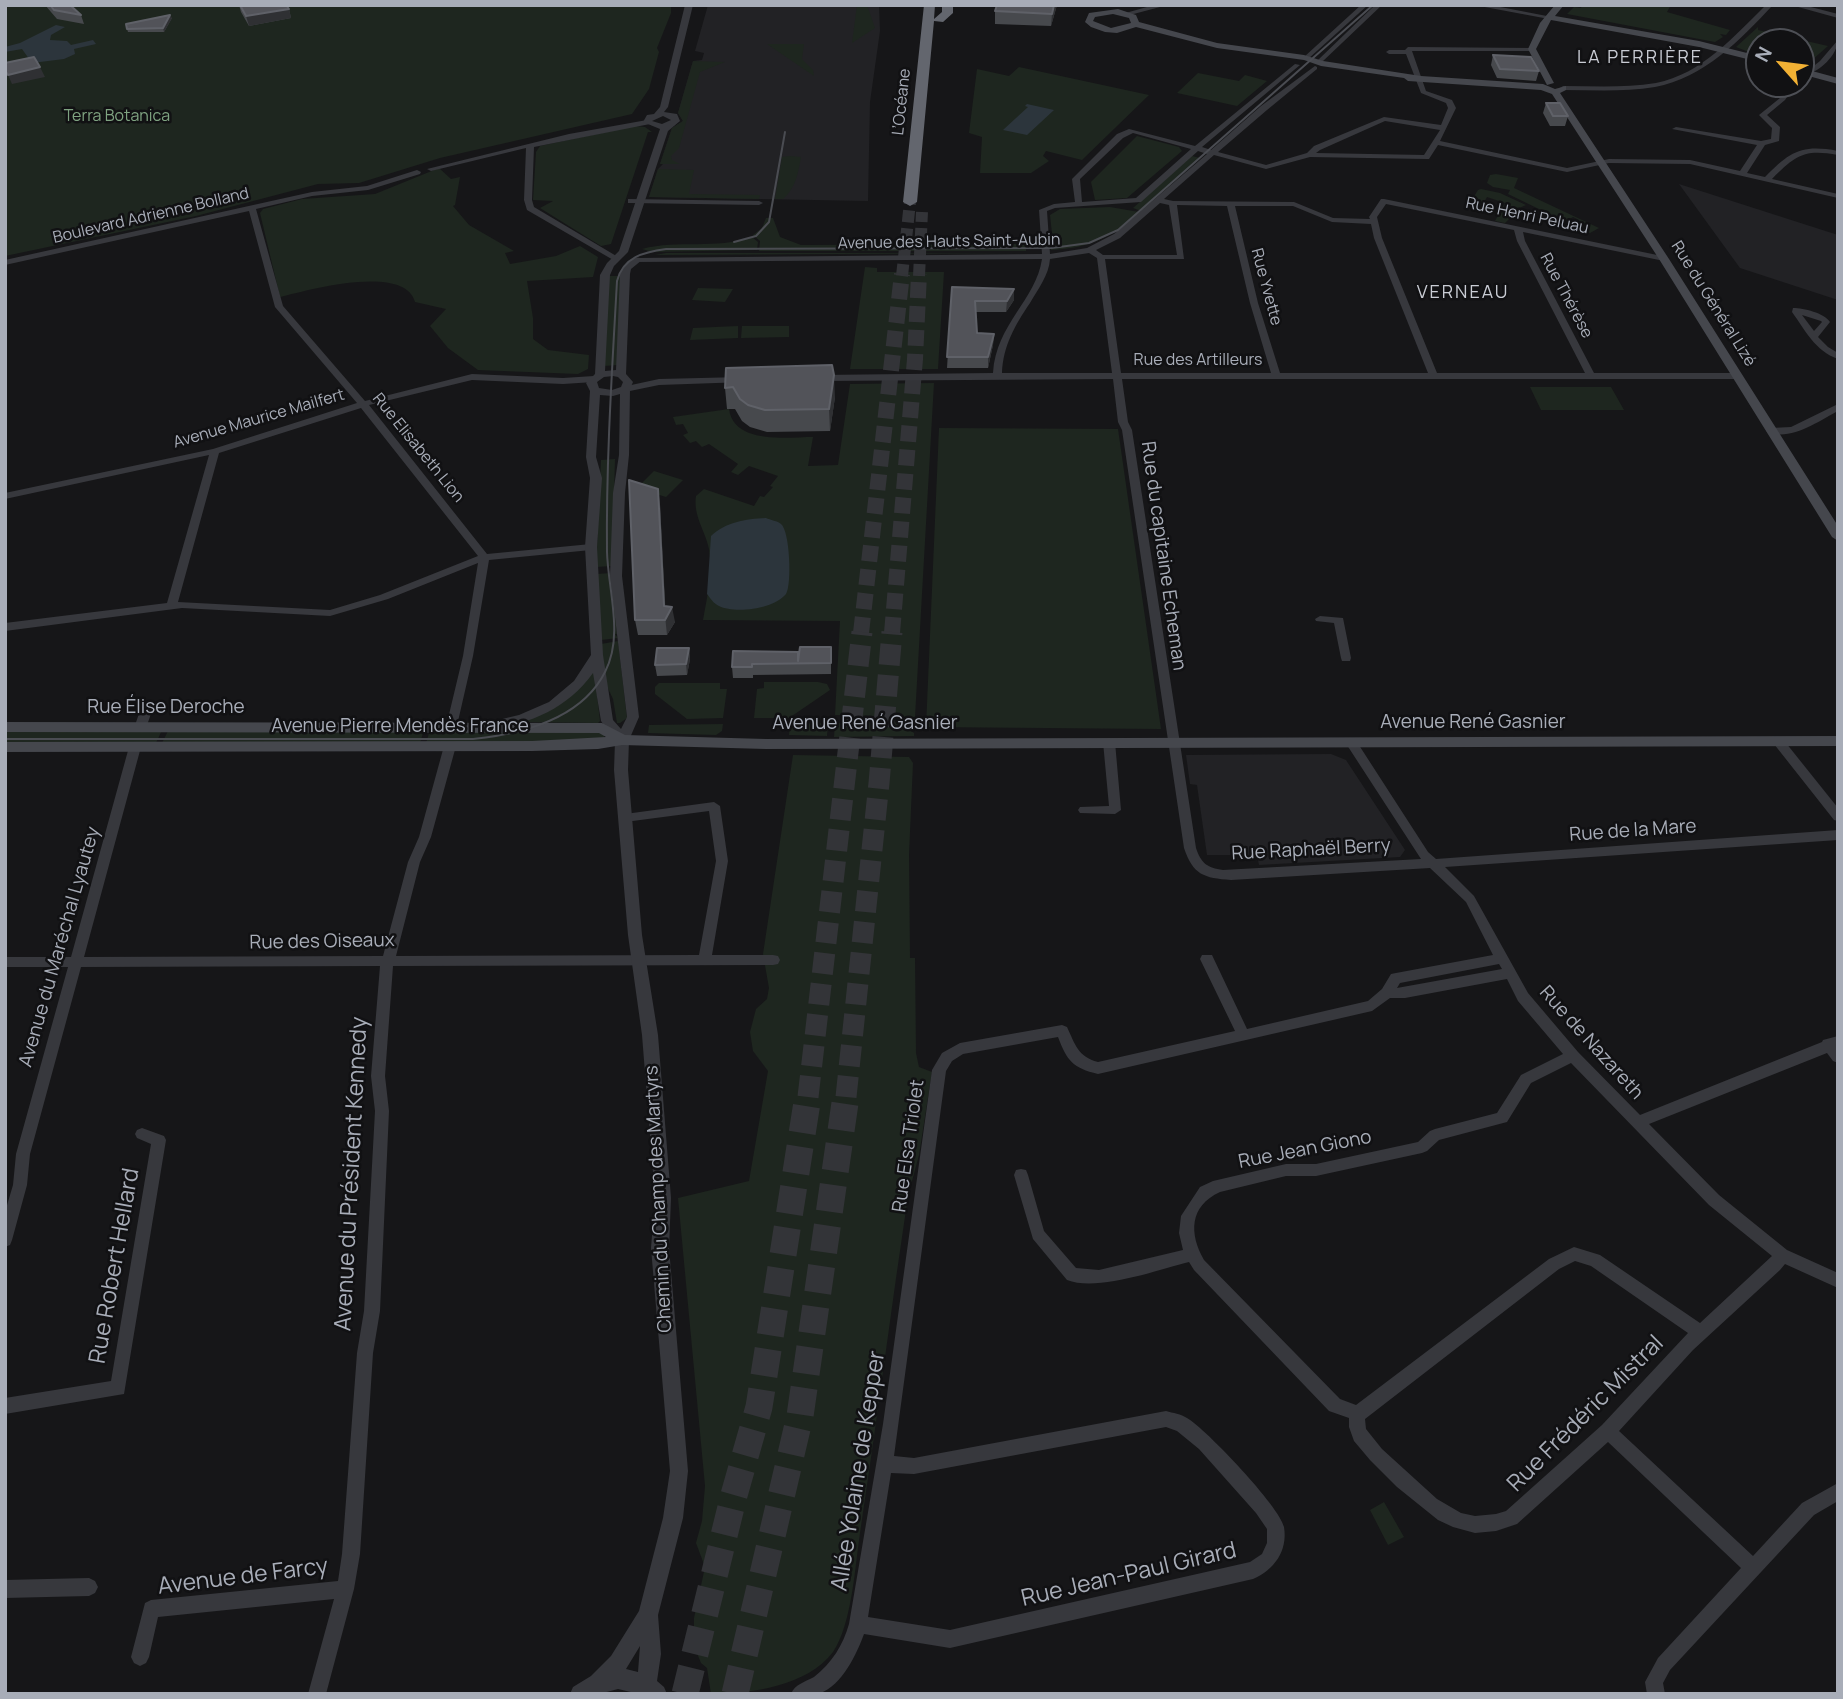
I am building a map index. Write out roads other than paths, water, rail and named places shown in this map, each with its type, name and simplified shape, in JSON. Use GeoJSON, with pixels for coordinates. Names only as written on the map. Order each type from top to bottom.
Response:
{"type":"FeatureCollection","features":[{"type":"Feature","properties":{"kind":"highway","name":"L’Océane"},"geometry":{"type":"LineString","coordinates":[[930,5],[921,87],[916,202],[941,5]]}},
{"type":"Feature","properties":{"kind":"highway"},"geometry":{"type":"LineString","coordinates":[[939,20],[947,13],[948,5]]}},
{"type":"Feature","properties":{"kind":"highway"},"geometry":{"type":"LineString","coordinates":[[916,12],[915,80],[921,87]]}},
{"type":"Feature","properties":{"kind":"main road"},"geometry":{"type":"LineString","coordinates":[[1102,5],[1128,17],[1201,42],[1319,65],[1417,78],[1553,88]]}},
{"type":"Feature","properties":{"kind":"main road"},"geometry":{"type":"LineString","coordinates":[[1531,49],[1549,17],[1560,5]]}},
{"type":"Feature","properties":{"kind":"main road"},"geometry":{"type":"LineString","coordinates":[[1128,17],[1090,11],[1089,22],[1108,30],[1125,29],[1300,61]]}},
{"type":"Feature","properties":{"kind":"main road"},"geometry":{"type":"LineString","coordinates":[[1125,29],[1128,17]]}},
{"type":"Feature","properties":{"kind":"main road"},"geometry":{"type":"LineString","coordinates":[[1549,17],[1722,48],[1745,55]]}},
{"type":"Feature","properties":{"kind":"main road","name":"Rue du Général Lizé"},"geometry":{"type":"LineString","coordinates":[[1531,49],[1553,88],[1838,537]]}},
{"type":"Feature","properties":{"kind":"main road"},"geometry":{"type":"LineString","coordinates":[[1815,75],[1838,81]]}},
{"type":"Feature","properties":{"kind":"main road","name":"Rue Élise Deroche"},"geometry":{"type":"LineString","coordinates":[[5,727],[452,727]]}},
{"type":"Feature","properties":{"kind":"main road","name":"Avenue Pierre Mendès France"},"geometry":{"type":"LineString","coordinates":[[452,727],[602,728],[622,740]]}},
{"type":"Feature","properties":{"kind":"main road","name":"Avenue René Gasnier"},"geometry":{"type":"LineString","coordinates":[[622,740],[701,744],[1838,741]]}},
{"type":"Feature","properties":{"kind":"main road","name":"Avenue Pierre Mendès France"},"geometry":{"type":"LineString","coordinates":[[5,747],[450,746],[598,744],[622,740]]}},
{"type":"Feature","properties":{"kind":"street"},"geometry":{"type":"LineString","coordinates":[[658,114],[664,107],[689,5]]}},
{"type":"Feature","properties":{"kind":"street"},"geometry":{"type":"LineString","coordinates":[[671,115],[695,5]]}},
{"type":"Feature","properties":{"kind":"street"},"geometry":{"type":"LineString","coordinates":[[997,376],[1006,335],[1044,271],[1044,210],[1054,206],[1138,200],[1196,147],[1365,5]]}},
{"type":"Feature","properties":{"kind":"street","name":"Avenue des Hauts Saint-Aubin"},"geometry":{"type":"LineString","coordinates":[[636,260],[1045,257],[1090,250],[1117,236],[1319,65],[1379,5]]}},
{"type":"Feature","properties":{"kind":"street"},"geometry":{"type":"LineString","coordinates":[[1477,5],[1549,17]]}},
{"type":"Feature","properties":{"kind":"street"},"geometry":{"type":"LineString","coordinates":[[1553,88],[1633,87],[1668,82],[1689,74],[1770,5]]}},
{"type":"Feature","properties":{"kind":"street"},"geometry":{"type":"LineString","coordinates":[[1794,5],[1838,16]]}},
{"type":"Feature","properties":{"kind":"street"},"geometry":{"type":"LineString","coordinates":[[1128,17],[1157,6]]}},
{"type":"Feature","properties":{"kind":"street"},"geometry":{"type":"LineString","coordinates":[[1815,66],[1837,45]]}},
{"type":"Feature","properties":{"kind":"street"},"geometry":{"type":"LineString","coordinates":[[1388,52],[1531,49]]}},
{"type":"Feature","properties":{"kind":"street"},"geometry":{"type":"LineString","coordinates":[[1079,205],[1076,179],[1125,133],[1139,132],[1269,167],[1291,158],[1310,155],[1423,158],[1436,142],[1452,108],[1449,102],[1423,92],[1408,51]]}},
{"type":"Feature","properties":{"kind":"street"},"geometry":{"type":"LineString","coordinates":[[1676,129],[1761,143],[1775,141],[1776,127],[1763,116],[1782,98]]}},
{"type":"Feature","properties":{"kind":"street"},"geometry":{"type":"LineString","coordinates":[[635,201],[661,136],[668,126],[676,121],[671,115],[658,114],[648,118],[654,133],[635,201],[623,252],[615,259],[606,275],[595,383],[591,457],[596,478],[591,547],[597,655],[607,721],[622,740],[633,717],[616,576],[619,493],[624,455],[625,274],[627,268],[636,260]]}},
{"type":"Feature","properties":{"kind":"street"},"geometry":{"type":"LineString","coordinates":[[1310,155],[1317,148],[1382,119],[1444,128]]}},
{"type":"Feature","properties":{"kind":"street"},"geometry":{"type":"LineString","coordinates":[[431,169],[530,145],[650,124],[668,126]]}},
{"type":"Feature","properties":{"kind":"street"},"geometry":{"type":"LineString","coordinates":[[1436,142],[1567,170],[1589,167],[1601,162],[1684,161],[1838,196]]}},
{"type":"Feature","properties":{"kind":"street"},"geometry":{"type":"LineString","coordinates":[[1743,173],[1761,143]]}},
{"type":"Feature","properties":{"kind":"street"},"geometry":{"type":"LineString","coordinates":[[530,145],[530,208],[615,259],[636,260]]}},
{"type":"Feature","properties":{"kind":"street"},"geometry":{"type":"LineString","coordinates":[[1767,179],[1793,155],[1807,149],[1838,153]]}},
{"type":"Feature","properties":{"kind":"street","name":"Boulevard Adrienne Bolland"},"geometry":{"type":"LineString","coordinates":[[5,263],[302,196],[368,188],[419,174]]}},
{"type":"Feature","properties":{"kind":"street"},"geometry":{"type":"LineString","coordinates":[[1159,200],[1231,205],[1294,204],[1332,220],[1374,222],[1434,376]]}},
{"type":"Feature","properties":{"kind":"street"},"geometry":{"type":"LineString","coordinates":[[635,201],[760,203]]}},
{"type":"Feature","properties":{"kind":"street","name":"Rue Henri Peluau"},"geometry":{"type":"LineString","coordinates":[[1374,222],[1373,217],[1384,201],[1664,259]]}},
{"type":"Feature","properties":{"kind":"street"},"geometry":{"type":"LineString","coordinates":[[1090,250],[1101,257],[1181,257],[1173,203]]}},
{"type":"Feature","properties":{"kind":"street","name":"Rue Yvette"},"geometry":{"type":"LineString","coordinates":[[1231,205],[1276,376]]}},
{"type":"Feature","properties":{"kind":"street","name":"Rue Elisabeth Lion"},"geometry":{"type":"LineString","coordinates":[[252,208],[279,307],[363,404],[484,557]]}},
{"type":"Feature","properties":{"kind":"street","name":"Rue Thérèse"},"geometry":{"type":"LineString","coordinates":[[1518,229],[1521,241],[1591,376]]}},
{"type":"Feature","properties":{"kind":"street","name":"Rue du capitaine Echeman"},"geometry":{"type":"LineString","coordinates":[[1101,257],[1173,742]]}},
{"type":"Feature","properties":{"kind":"street"},"geometry":{"type":"LineString","coordinates":[[1814,337],[1824,350],[1838,356]]}},
{"type":"Feature","properties":{"kind":"street","name":"Rue des Artilleurs"},"geometry":{"type":"LineString","coordinates":[[806,379],[997,376],[1736,376]]}},
{"type":"Feature","properties":{"kind":"street","name":"Avenue Maurice Mailfert"},"geometry":{"type":"LineString","coordinates":[[5,496],[215,451],[363,404],[472,377],[595,383]]}},
{"type":"Feature","properties":{"kind":"street"},"geometry":{"type":"LineString","coordinates":[[595,383],[613,393],[624,380]]}},
{"type":"Feature","properties":{"kind":"street"},"geometry":{"type":"LineString","coordinates":[[595,383],[624,380],[659,383],[752,380]]}},
{"type":"Feature","properties":{"kind":"street"},"geometry":{"type":"LineString","coordinates":[[1771,432],[1793,430],[1838,407]]}},
{"type":"Feature","properties":{"kind":"street"},"geometry":{"type":"LineString","coordinates":[[172,606],[215,451]]}},
{"type":"Feature","properties":{"kind":"street"},"geometry":{"type":"LineString","coordinates":[[5,626],[172,606],[330,613],[384,597],[484,557],[591,547]]}},
{"type":"Feature","properties":{"kind":"street"},"geometry":{"type":"LineString","coordinates":[[452,727],[468,656],[484,557]]}},
{"type":"Feature","properties":{"kind":"street"},"geometry":{"type":"LineString","coordinates":[[1320,618],[1339,620],[1346,658]]}},
{"type":"Feature","properties":{"kind":"street"},"geometry":{"type":"LineString","coordinates":[[486,727],[520,720],[552,706],[582,681],[597,655]]}},
{"type":"Feature","properties":{"kind":"street"},"geometry":{"type":"LineString","coordinates":[[140,728],[147,708]]}},
{"type":"Feature","properties":{"kind":"street","name":"Chemin du Champ des Martyrs"},"geometry":{"type":"LineString","coordinates":[[589,1688],[618,1663],[648,1615],[673,1518],[679,1471],[660,1248],[663,1198],[650,1035],[625,818],[621,770],[622,740]]}},
{"type":"Feature","properties":{"kind":"street"},"geometry":{"type":"LineString","coordinates":[[1778,741],[1838,817]]}},
{"type":"Feature","properties":{"kind":"street"},"geometry":{"type":"LineString","coordinates":[[1084,810],[1115,810],[1109,742]]}},
{"type":"Feature","properties":{"kind":"street","name":"Rue Raphaël Berry"},"geometry":{"type":"LineString","coordinates":[[1173,742],[1190,848],[1196,866],[1206,872],[1231,875],[1431,863]]}},
{"type":"Feature","properties":{"kind":"street","name":"Rue de Nazareth"},"geometry":{"type":"LineString","coordinates":[[1351,742],[1406,830],[1431,863],[1470,899],[1523,997],[1573,1056],[1714,1200],[1782,1255],[1838,1281]]}},
{"type":"Feature","properties":{"kind":"street","name":"Avenue du Président Kennedy"},"geometry":{"type":"LineString","coordinates":[[317,1694],[345,1589],[351,1554],[365,1353],[372,1311],[382,1111],[378,1076],[387,961],[450,746]]}},
{"type":"Feature","properties":{"kind":"street","name":"Avenue du Maréchal Lyautey"},"geometry":{"type":"LineString","coordinates":[[6,1232],[20,1185],[23,1154],[135,747]]}},
{"type":"Feature","properties":{"kind":"street"},"geometry":{"type":"LineString","coordinates":[[625,818],[714,806],[722,861],[705,960]]}},
{"type":"Feature","properties":{"kind":"street","name":"Rue de la Mare"},"geometry":{"type":"LineString","coordinates":[[1431,863],[1838,835]]}},
{"type":"Feature","properties":{"kind":"street","name":"Rue Elsa Triolet"},"geometry":{"type":"LineString","coordinates":[[916,1230],[939,1070],[947,1057],[960,1049],[1062,1031],[1070,1054],[1081,1064],[1098,1068],[1372,1006],[1387,993],[1396,978],[1503,958]]}},
{"type":"Feature","properties":{"kind":"street","name":"Rue des Oiseaux"},"geometry":{"type":"LineString","coordinates":[[5,962],[774,960]]}},
{"type":"Feature","properties":{"kind":"street"},"geometry":{"type":"LineString","coordinates":[[1207,960],[1244,1037]]}},
{"type":"Feature","properties":{"kind":"street","name":"Rue Elsa Triolet"},"geometry":{"type":"LineString","coordinates":[[1387,993],[1405,993],[1511,974]]}},
{"type":"Feature","properties":{"kind":"street"},"geometry":{"type":"LineString","coordinates":[[1638,1122],[1833,1043],[1838,1057]]}},
{"type":"Feature","properties":{"kind":"street","name":"Rue Jean Giono"},"geometry":{"type":"LineString","coordinates":[[1358,1414],[1335,1405],[1199,1265],[1186,1233],[1188,1216],[1205,1192],[1218,1186],[1286,1170],[1316,1170],[1422,1147],[1435,1135],[1502,1118],[1526,1079],[1573,1056]]}},
{"type":"Feature","properties":{"kind":"street","name":"Rue Robert Hellard"},"geometry":{"type":"LineString","coordinates":[[5,1406],[118,1388],[159,1140],[142,1134]]}},
{"type":"Feature","properties":{"kind":"street"},"geometry":{"type":"LineString","coordinates":[[1021,1175],[1038,1234],[1072,1275],[1099,1277],[1193,1254]]}},
{"type":"Feature","properties":{"kind":"street","name":"Allée Yolaine de Kepper"},"geometry":{"type":"LineString","coordinates":[[800,1694],[825,1680],[836,1670],[850,1647],[858,1624],[884,1464],[916,1230]]}},
{"type":"Feature","properties":{"kind":"street"},"geometry":{"type":"LineString","coordinates":[[1358,1414],[1553,1264],[1574,1254],[1595,1260],[1701,1332]]}},
{"type":"Feature","properties":{"kind":"street","name":"Rue Frédéric Mistral"},"geometry":{"type":"LineString","coordinates":[[1358,1414],[1356,1426],[1364,1442],[1419,1495],[1450,1518],[1478,1526],[1511,1518],[1608,1431],[1701,1332],[1775,1265],[1782,1255]]}},
{"type":"Feature","properties":{"kind":"street","name":"Rue Jean-Paul Girard"},"geometry":{"type":"LineString","coordinates":[[858,1624],[950,1639],[1253,1570],[1268,1560],[1276,1544],[1275,1526],[1262,1507],[1205,1443],[1182,1424],[1166,1419],[914,1466],[884,1464]]}},
{"type":"Feature","properties":{"kind":"street"},"geometry":{"type":"LineString","coordinates":[[1608,1431],[1752,1567]]}},
{"type":"Feature","properties":{"kind":"street"},"geometry":{"type":"LineString","coordinates":[[1656,1694],[1654,1682],[1664,1664],[1808,1509],[1838,1492]]}},
{"type":"Feature","properties":{"kind":"street"},"geometry":{"type":"LineString","coordinates":[[5,1589],[89,1587]]}},
{"type":"Feature","properties":{"kind":"street","name":"Avenue de Farcy"},"geometry":{"type":"LineString","coordinates":[[140,1657],[152,1609],[345,1589]]}},
{"type":"Feature","properties":{"kind":"street","name":"Chemin du Champ des Martyrs"},"geometry":{"type":"LineString","coordinates":[[648,1615],[651,1689]]}},
{"type":"Feature","properties":{"kind":"street"},"geometry":{"type":"LineString","coordinates":[[589,1688],[623,1678],[651,1689]]}},
{"type":"Feature","properties":{"kind":"tunnel"},"geometry":{"type":"LineString","coordinates":[[902,276],[910,202]]}},
{"type":"Feature","properties":{"kind":"tunnel"},"geometry":{"type":"LineString","coordinates":[[919,276],[922,212]]}},
{"type":"Feature","properties":{"kind":"tunnel"},"geometry":{"type":"LineString","coordinates":[[861,633],[902,274]]}},
{"type":"Feature","properties":{"kind":"tunnel"},"geometry":{"type":"LineString","coordinates":[[892,633],[915,359],[919,274]]}},
{"type":"Feature","properties":{"kind":"tunnel"},"geometry":{"type":"LineString","coordinates":[[808,1097],[862,632]]}},
{"type":"Feature","properties":{"kind":"tunnel"},"geometry":{"type":"LineString","coordinates":[[846,1097],[892,632]]}},
{"type":"Feature","properties":{"kind":"tunnel"},"geometry":{"type":"LineString","coordinates":[[685,1694],[734,1495],[759,1407],[808,1096]]}},
{"type":"Feature","properties":{"kind":"tunnel"},"geometry":{"type":"LineString","coordinates":[[735,1694],[800,1416],[846,1096]]}},
{"type":"Feature","properties":{"kind":"tram line"},"geometry":{"type":"LineString","coordinates":[[5,739],[473,739],[530,728],[565,713],[581,702],[594,688],[611,658],[614,613],[607,552],[610,417],[617,281],[629,261],[642,254],[666,249],[1052,248],[1089,243],[1118,230],[1373,5]]}},
{"type":"Feature","properties":{"kind":"tram line"},"geometry":{"type":"LineString","coordinates":[[734,242],[756,236],[769,222],[785,132]]}},
{"type":"Feature","properties":{"kind":"district","name":"LA PERRIÈRE"},"geometry":{"type":"Point","coordinates":[1640,58]}},
{"type":"Feature","properties":{"kind":"district","name":"VERNEAU"},"geometry":{"type":"Point","coordinates":[1463,293]}},
{"type":"Feature","properties":{"kind":"park label","name":"Terra Botanica"},"geometry":{"type":"Point","coordinates":[117,117]}}]}
